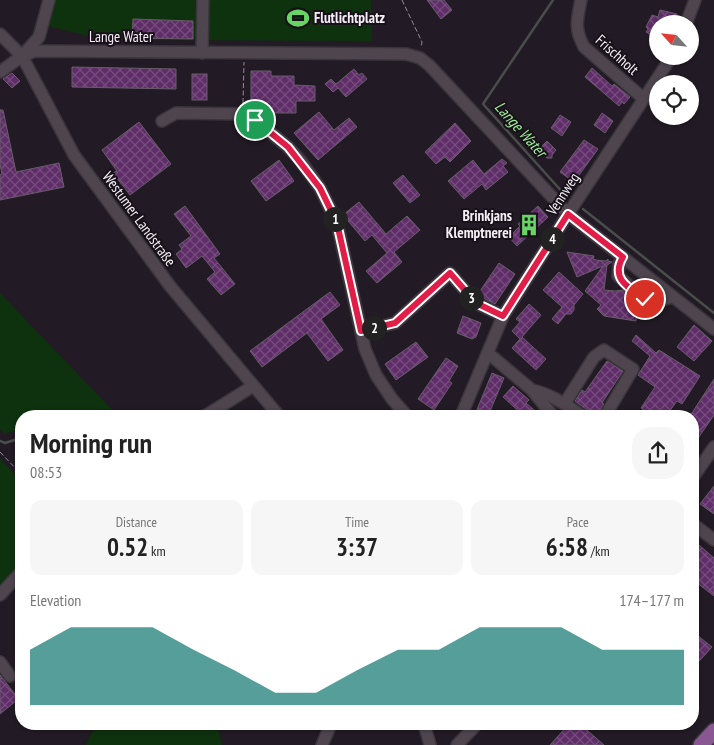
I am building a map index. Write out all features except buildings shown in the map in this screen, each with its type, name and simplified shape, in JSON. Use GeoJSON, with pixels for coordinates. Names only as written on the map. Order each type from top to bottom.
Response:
{"type":"FeatureCollection","features":[{"type":"Feature","properties":{"kind":"main road"},"geometry":{"type":"LineString","coordinates":[[701,745],[714,731]]}},
{"type":"Feature","properties":{"kind":"street"},"geometry":{"type":"LineString","coordinates":[[0,72],[22,56],[39,37],[49,0]]}},
{"type":"Feature","properties":{"kind":"street"},"geometry":{"type":"LineString","coordinates":[[202,52],[203,0]]}},
{"type":"Feature","properties":{"kind":"street","name":"Frischholt"},"geometry":{"type":"LineString","coordinates":[[581,0],[576,25],[578,36],[584,47],[644,99]]}},
{"type":"Feature","properties":{"kind":"street"},"geometry":{"type":"LineString","coordinates":[[689,15],[695,0]]}},
{"type":"Feature","properties":{"kind":"street","name":"Westumer Landstraße"},"geometry":{"type":"LineString","coordinates":[[0,34],[22,56],[74,155],[170,286],[273,410]]}},
{"type":"Feature","properties":{"kind":"street","name":"Lange Water"},"geometry":{"type":"LineString","coordinates":[[22,56],[35,51],[406,54],[420,58]]}},
{"type":"Feature","properties":{"kind":"street"},"geometry":{"type":"LineString","coordinates":[[420,58],[429,65],[568,214],[714,329]]}},
{"type":"Feature","properties":{"kind":"street","name":"Vennweg"},"geometry":{"type":"LineString","coordinates":[[464,410],[503,316],[666,65]]}},
{"type":"Feature","properties":{"kind":"street"},"geometry":{"type":"LineString","coordinates":[[162,121],[176,113],[243,114],[255,120],[288,147],[320,188],[337,223],[365,349],[376,375],[402,410]]}},
{"type":"Feature","properties":{"kind":"street"},"geometry":{"type":"LineString","coordinates":[[623,257],[619,264],[618,276],[637,294],[652,301],[673,297]]}},
{"type":"Feature","properties":{"kind":"street"},"geometry":{"type":"LineString","coordinates":[[361,331],[395,323],[450,273],[476,303],[503,316]]}},
{"type":"Feature","properties":{"kind":"street"},"geometry":{"type":"LineString","coordinates":[[564,403],[594,357],[604,350],[633,370],[609,410]]}},
{"type":"Feature","properties":{"kind":"street"},"geometry":{"type":"LineString","coordinates":[[488,353],[532,390],[548,410]]}},
{"type":"Feature","properties":{"kind":"street"},"geometry":{"type":"LineString","coordinates":[[215,410],[253,386]]}},
{"type":"Feature","properties":{"kind":"street"},"geometry":{"type":"LineString","coordinates":[[532,390],[543,392],[574,410]]}},
{"type":"Feature","properties":{"kind":"street"},"geometry":{"type":"LineString","coordinates":[[699,469],[714,447]]}},
{"type":"Feature","properties":{"kind":"street"},"geometry":{"type":"LineString","coordinates":[[699,528],[714,540]]}},
{"type":"Feature","properties":{"kind":"street"},"geometry":{"type":"LineString","coordinates":[[0,595],[15,579]]}},
{"type":"Feature","properties":{"kind":"street"},"geometry":{"type":"LineString","coordinates":[[0,662],[10,676]]}},
{"type":"Feature","properties":{"kind":"street"},"geometry":{"type":"LineString","coordinates":[[322,745],[328,730]]}},
{"type":"Feature","properties":{"kind":"street"},"geometry":{"type":"LineString","coordinates":[[426,730],[430,745]]}},
{"type":"Feature","properties":{"kind":"street"},"geometry":{"type":"LineString","coordinates":[[457,745],[471,730]]}},
{"type":"Feature","properties":{"kind":"path"},"geometry":{"type":"LineString","coordinates":[[402,0],[422,42],[420,58]]}},
{"type":"Feature","properties":{"kind":"path"},"geometry":{"type":"LineString","coordinates":[[243,114],[244,53]]}},
{"type":"Feature","properties":{"kind":"path"},"geometry":{"type":"LineString","coordinates":[[0,452],[15,468]]}},
{"type":"Feature","properties":{"kind":"green space"},"geometry":{"type":"Polygon","coordinates":[[[54,0],[371,0],[372,41],[104,40],[48,26],[54,0]]]}},
{"type":"Feature","properties":{"kind":"green space"},"geometry":{"type":"Polygon","coordinates":[[[0,293],[112,410],[15,410],[15,431],[4,434],[0,429],[0,293]]]}},
{"type":"Feature","properties":{"kind":"green space"},"geometry":{"type":"Polygon","coordinates":[[[0,458],[15,474],[15,569],[0,585],[0,458]]]}},
{"type":"Feature","properties":{"kind":"green space"},"geometry":{"type":"Polygon","coordinates":[[[93,730],[218,730],[222,745],[86,745],[93,730]]]}},
{"type":"Feature","properties":{"kind":"waterway","name":"Lange Water"},"geometry":{"type":"LineString","coordinates":[[553,0],[483,104],[565,195]]}},
{"type":"Feature","properties":{"kind":"waterway","name":"Lange Water"},"geometry":{"type":"LineString","coordinates":[[583,209],[714,313]]}},
{"type":"Feature","properties":{"kind":"waterway"},"geometry":{"type":"LineString","coordinates":[[0,441],[5,443],[15,440]]}},
{"type":"Feature","properties":{"kind":"place","name":"Flutlichtplatz"},"geometry":{"type":"Point","coordinates":[298,18]}},
{"type":"Feature","properties":{"kind":"place","name":"Brinkjans Klemptnerei"},"geometry":{"type":"Point","coordinates":[529,225]}},
{"type":"Feature","properties":{"kind":"route"},"geometry":{"type":"LineString","coordinates":[[255,120],[288,147],[320,188],[337,223],[361,331],[395,323],[450,273],[476,303],[503,316],[568,214],[623,257],[617,271],[619,278],[645,299]]}}]}
